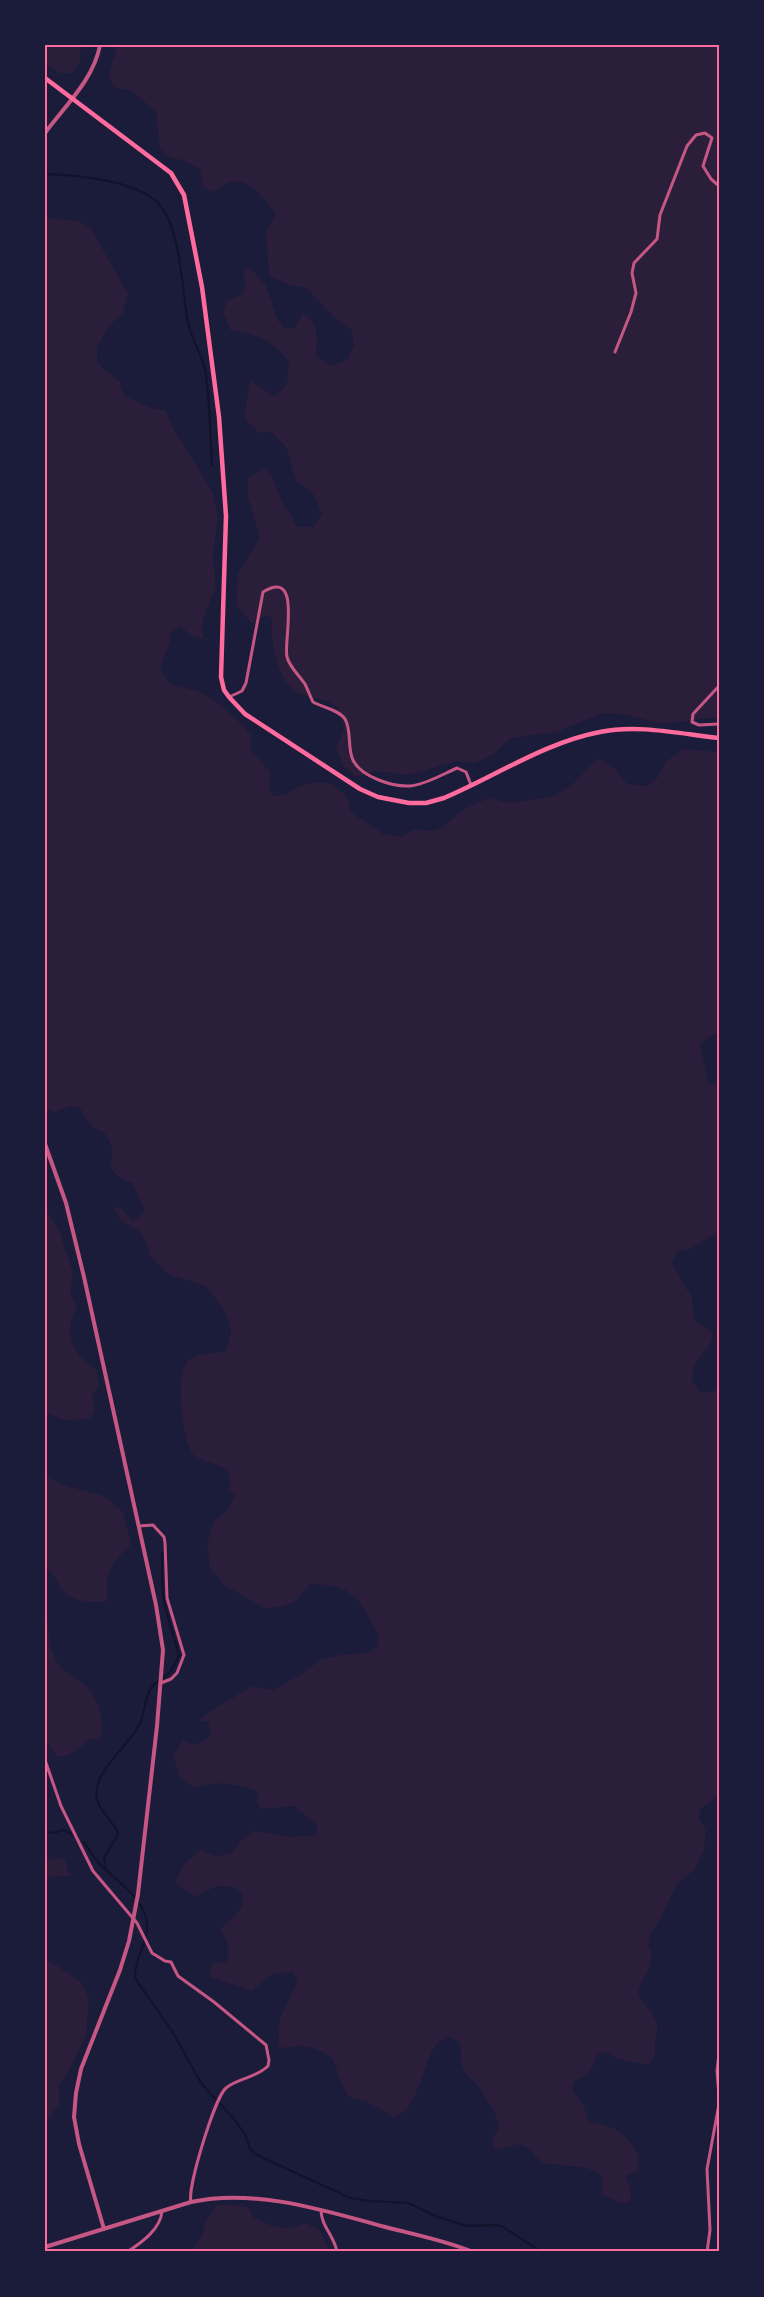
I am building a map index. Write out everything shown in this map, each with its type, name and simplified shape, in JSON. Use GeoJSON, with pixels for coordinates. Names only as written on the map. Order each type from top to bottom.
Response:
{"type":"FeatureCollection","features":[{"type":"Feature","properties":{"kind":"main road"},"geometry":{"type":"LineString","coordinates":[[45,78],[171,173],[184,195],[202,287],[219,417],[226,516],[221,676],[224,690],[229,698],[245,714],[360,789],[378,797],[410,803],[426,803],[444,798],[472,787],[554,746],[601,731],[626,729],[719,738]]}},
{"type":"Feature","properties":{"kind":"street"},"geometry":{"type":"LineString","coordinates":[[45,133],[90,72],[98,57],[100,45]]}},
{"type":"Feature","properties":{"kind":"street"},"geometry":{"type":"LineString","coordinates":[[615,352],[636,293],[632,273],[634,263],[657,239],[660,215],[687,146],[696,135],[705,133],[712,138],[703,166],[719,186]]}},
{"type":"Feature","properties":{"kind":"street"},"geometry":{"type":"LineString","coordinates":[[229,698],[242,691],[246,683],[263,592],[274,587],[278,588],[285,591],[289,598],[286,654],[290,665],[306,686],[313,702],[337,712],[345,720],[353,760],[357,766],[363,772],[382,780],[411,786],[457,768],[466,772],[472,787]]}},
{"type":"Feature","properties":{"kind":"street"},"geometry":{"type":"LineString","coordinates":[[719,686],[693,714],[692,722],[699,725],[719,724]]}},
{"type":"Feature","properties":{"kind":"street"},"geometry":{"type":"LineString","coordinates":[[45,1144],[66,1203],[74,1235],[139,1526],[163,1650],[134,1920],[120,1970],[81,2069],[76,2093],[74,2117],[79,2144],[104,2229]]}},
{"type":"Feature","properties":{"kind":"street"},"geometry":{"type":"LineString","coordinates":[[139,1526],[153,1525],[164,1537],[167,1550],[165,1586],[167,1598],[183,1648],[182,1664],[177,1673],[171,1679],[161,1683]]}},
{"type":"Feature","properties":{"kind":"street"},"geometry":{"type":"LineString","coordinates":[[45,1760],[61,1806],[88,1862],[134,1920],[152,1953],[171,1962],[178,1976],[188,1985],[214,2002],[266,2045],[268,2066],[257,2074],[230,2085],[218,2098],[189,2196],[191,2202]]}},
{"type":"Feature","properties":{"kind":"street"},"geometry":{"type":"LineString","coordinates":[[719,2054],[717,2081],[719,2096]]}},
{"type":"Feature","properties":{"kind":"street"},"geometry":{"type":"LineString","coordinates":[[707,2252],[710,2230],[706,2169],[719,2104]]}},
{"type":"Feature","properties":{"kind":"street"},"geometry":{"type":"LineString","coordinates":[[45,2247],[191,2202],[214,2197],[231,2197],[293,2204],[321,2210],[473,2252]]}},
{"type":"Feature","properties":{"kind":"street"},"geometry":{"type":"LineString","coordinates":[[321,2210],[323,2221],[337,2252]]}},
{"type":"Feature","properties":{"kind":"street"},"geometry":{"type":"LineString","coordinates":[[127,2252],[146,2239],[157,2225],[162,2211]]}},
{"type":"Feature","properties":{"kind":"shaded area"},"geometry":{"type":"Polygon","coordinates":[[[45,45],[81,45],[80,61],[72,73],[60,73],[45,64],[45,45]]]}},
{"type":"Feature","properties":{"kind":"shaded area"},"geometry":{"type":"Polygon","coordinates":[[[114,45],[719,45],[719,717],[662,724],[627,715],[603,713],[556,732],[511,738],[494,754],[475,763],[457,761],[409,775],[374,771],[357,777],[344,767],[336,748],[344,729],[339,708],[323,700],[298,693],[291,688],[280,671],[272,638],[272,619],[267,615],[252,623],[236,605],[238,574],[260,538],[248,497],[248,477],[264,469],[271,474],[283,505],[289,511],[297,527],[313,527],[322,514],[312,492],[296,481],[286,447],[271,432],[259,433],[244,418],[250,380],[274,397],[287,384],[289,362],[276,348],[263,339],[230,330],[223,312],[227,301],[242,295],[246,285],[243,270],[250,267],[266,286],[277,319],[285,329],[295,328],[303,313],[312,322],[316,332],[316,356],[332,366],[347,360],[354,346],[352,330],[336,319],[306,288],[290,285],[269,276],[266,231],[276,215],[257,192],[238,182],[224,185],[213,192],[203,187],[200,169],[183,160],[170,158],[160,147],[156,112],[132,91],[113,87],[109,73],[116,51],[114,45]]]}},
{"type":"Feature","properties":{"kind":"shaded area"},"geometry":{"type":"Polygon","coordinates":[[[45,218],[78,221],[90,227],[128,294],[123,313],[108,327],[97,348],[97,363],[120,382],[124,396],[154,409],[165,410],[174,430],[212,491],[218,518],[213,556],[216,588],[205,612],[202,629],[204,639],[190,635],[180,626],[170,634],[168,648],[160,670],[171,684],[197,691],[213,699],[244,726],[251,736],[250,749],[271,773],[269,787],[272,796],[286,794],[299,786],[317,782],[333,784],[347,797],[351,812],[383,834],[400,837],[415,829],[431,831],[442,828],[465,809],[489,798],[509,803],[554,796],[573,784],[598,758],[614,768],[627,784],[646,786],[657,778],[667,761],[683,749],[719,752],[719,1033],[711,1035],[700,1044],[708,1083],[719,1084],[719,1231],[690,1249],[679,1251],[671,1262],[692,1298],[694,1320],[713,1333],[709,1346],[694,1364],[692,1381],[700,1393],[719,1390],[719,1794],[701,1809],[699,1818],[706,1831],[704,1850],[694,1870],[677,1884],[658,1923],[650,1934],[648,1945],[652,1956],[649,1968],[638,1989],[639,1997],[652,2013],[658,2026],[655,2056],[648,2065],[618,2059],[607,2052],[597,2055],[589,2072],[573,2082],[572,2090],[584,2106],[588,2121],[614,2128],[628,2139],[639,2155],[638,2171],[626,2176],[631,2191],[630,2202],[621,2203],[602,2195],[602,2175],[587,2168],[541,2163],[532,2151],[520,2144],[494,2150],[493,2138],[499,2127],[494,2111],[478,2086],[465,2073],[461,2061],[460,2043],[448,2036],[432,2051],[415,2096],[402,2113],[393,2117],[366,2101],[349,2097],[333,2059],[310,2047],[278,2046],[280,2018],[298,1981],[292,1971],[268,1976],[252,1991],[210,1977],[212,1963],[226,1962],[228,1958],[228,1946],[220,1930],[240,1909],[243,1899],[242,1892],[224,1886],[208,1890],[196,1897],[175,1883],[183,1865],[200,1850],[217,1856],[232,1853],[243,1838],[254,1831],[291,1837],[316,1835],[317,1825],[294,1806],[261,1809],[257,1802],[258,1791],[218,1784],[194,1788],[179,1776],[173,1756],[183,1740],[195,1745],[211,1736],[208,1721],[199,1721],[209,1712],[252,1686],[273,1690],[303,1673],[320,1660],[340,1655],[367,1653],[378,1646],[378,1632],[353,1595],[340,1588],[310,1584],[295,1601],[283,1607],[264,1608],[224,1585],[210,1568],[207,1544],[214,1521],[229,1508],[235,1495],[228,1491],[230,1479],[224,1468],[201,1460],[192,1453],[183,1421],[180,1393],[183,1369],[187,1362],[201,1355],[226,1351],[231,1330],[226,1313],[206,1286],[169,1275],[150,1256],[146,1242],[139,1231],[121,1221],[114,1208],[120,1207],[133,1221],[145,1211],[133,1183],[114,1173],[111,1162],[112,1149],[105,1134],[93,1127],[79,1107],[70,1106],[55,1112],[45,1109],[45,218]]]}},
{"type":"Feature","properties":{"kind":"shaded area"},"geometry":{"type":"Polygon","coordinates":[[[45,1207],[60,1233],[73,1273],[70,1293],[77,1307],[70,1325],[72,1342],[81,1358],[96,1370],[99,1384],[92,1396],[95,1412],[89,1419],[64,1420],[45,1412],[45,1207]]]}},
{"type":"Feature","properties":{"kind":"shaded area"},"geometry":{"type":"Polygon","coordinates":[[[45,1476],[63,1485],[104,1496],[123,1512],[131,1544],[110,1569],[107,1582],[108,1601],[90,1602],[72,1597],[63,1590],[45,1568],[45,1476]]]}},
{"type":"Feature","properties":{"kind":"shaded area"},"geometry":{"type":"Polygon","coordinates":[[[45,1603],[49,1637],[55,1658],[61,1667],[84,1684],[91,1693],[98,1705],[102,1727],[99,1740],[89,1739],[82,1746],[62,1757],[57,1757],[45,1739],[45,1603]]]}},
{"type":"Feature","properties":{"kind":"shaded area"},"geometry":{"type":"Polygon","coordinates":[[[64,1857],[70,1876],[45,1877],[45,1858],[48,1860],[64,1857]]]}},
{"type":"Feature","properties":{"kind":"shaded area"},"geometry":{"type":"Polygon","coordinates":[[[45,1960],[81,1982],[89,1998],[86,2035],[71,2067],[59,2085],[59,2104],[45,2124],[45,1960]]]}},
{"type":"Feature","properties":{"kind":"shaded area"},"geometry":{"type":"Polygon","coordinates":[[[218,2204],[248,2207],[254,2218],[279,2228],[306,2223],[320,2230],[330,2252],[190,2252],[201,2238],[206,2220],[218,2204]]]}},
{"type":"Feature","properties":{"kind":"waterway"},"geometry":{"type":"LineString","coordinates":[[45,174],[104,180],[120,184],[148,195],[165,213],[176,241],[188,324],[205,369],[212,465]]}},
{"type":"Feature","properties":{"kind":"waterway"},"geometry":{"type":"LineString","coordinates":[[106,1869],[104,1858],[118,1834],[97,1799],[99,1780],[139,1725],[152,1687],[169,1673],[179,1655],[165,1607],[162,1553]]}},
{"type":"Feature","properties":{"kind":"waterway"},"geometry":{"type":"LineString","coordinates":[[45,1831],[53,1833],[64,1830],[76,1837]]}},
{"type":"Feature","properties":{"kind":"waterway"},"geometry":{"type":"LineString","coordinates":[[84,1842],[98,1862],[136,1899],[146,1918],[146,1934],[136,1965],[135,1978],[172,2031],[201,2083],[233,2118],[245,2134],[250,2149],[255,2154],[350,2198],[408,2203],[438,2217],[467,2226],[496,2225],[503,2227],[542,2252]]}}]}
